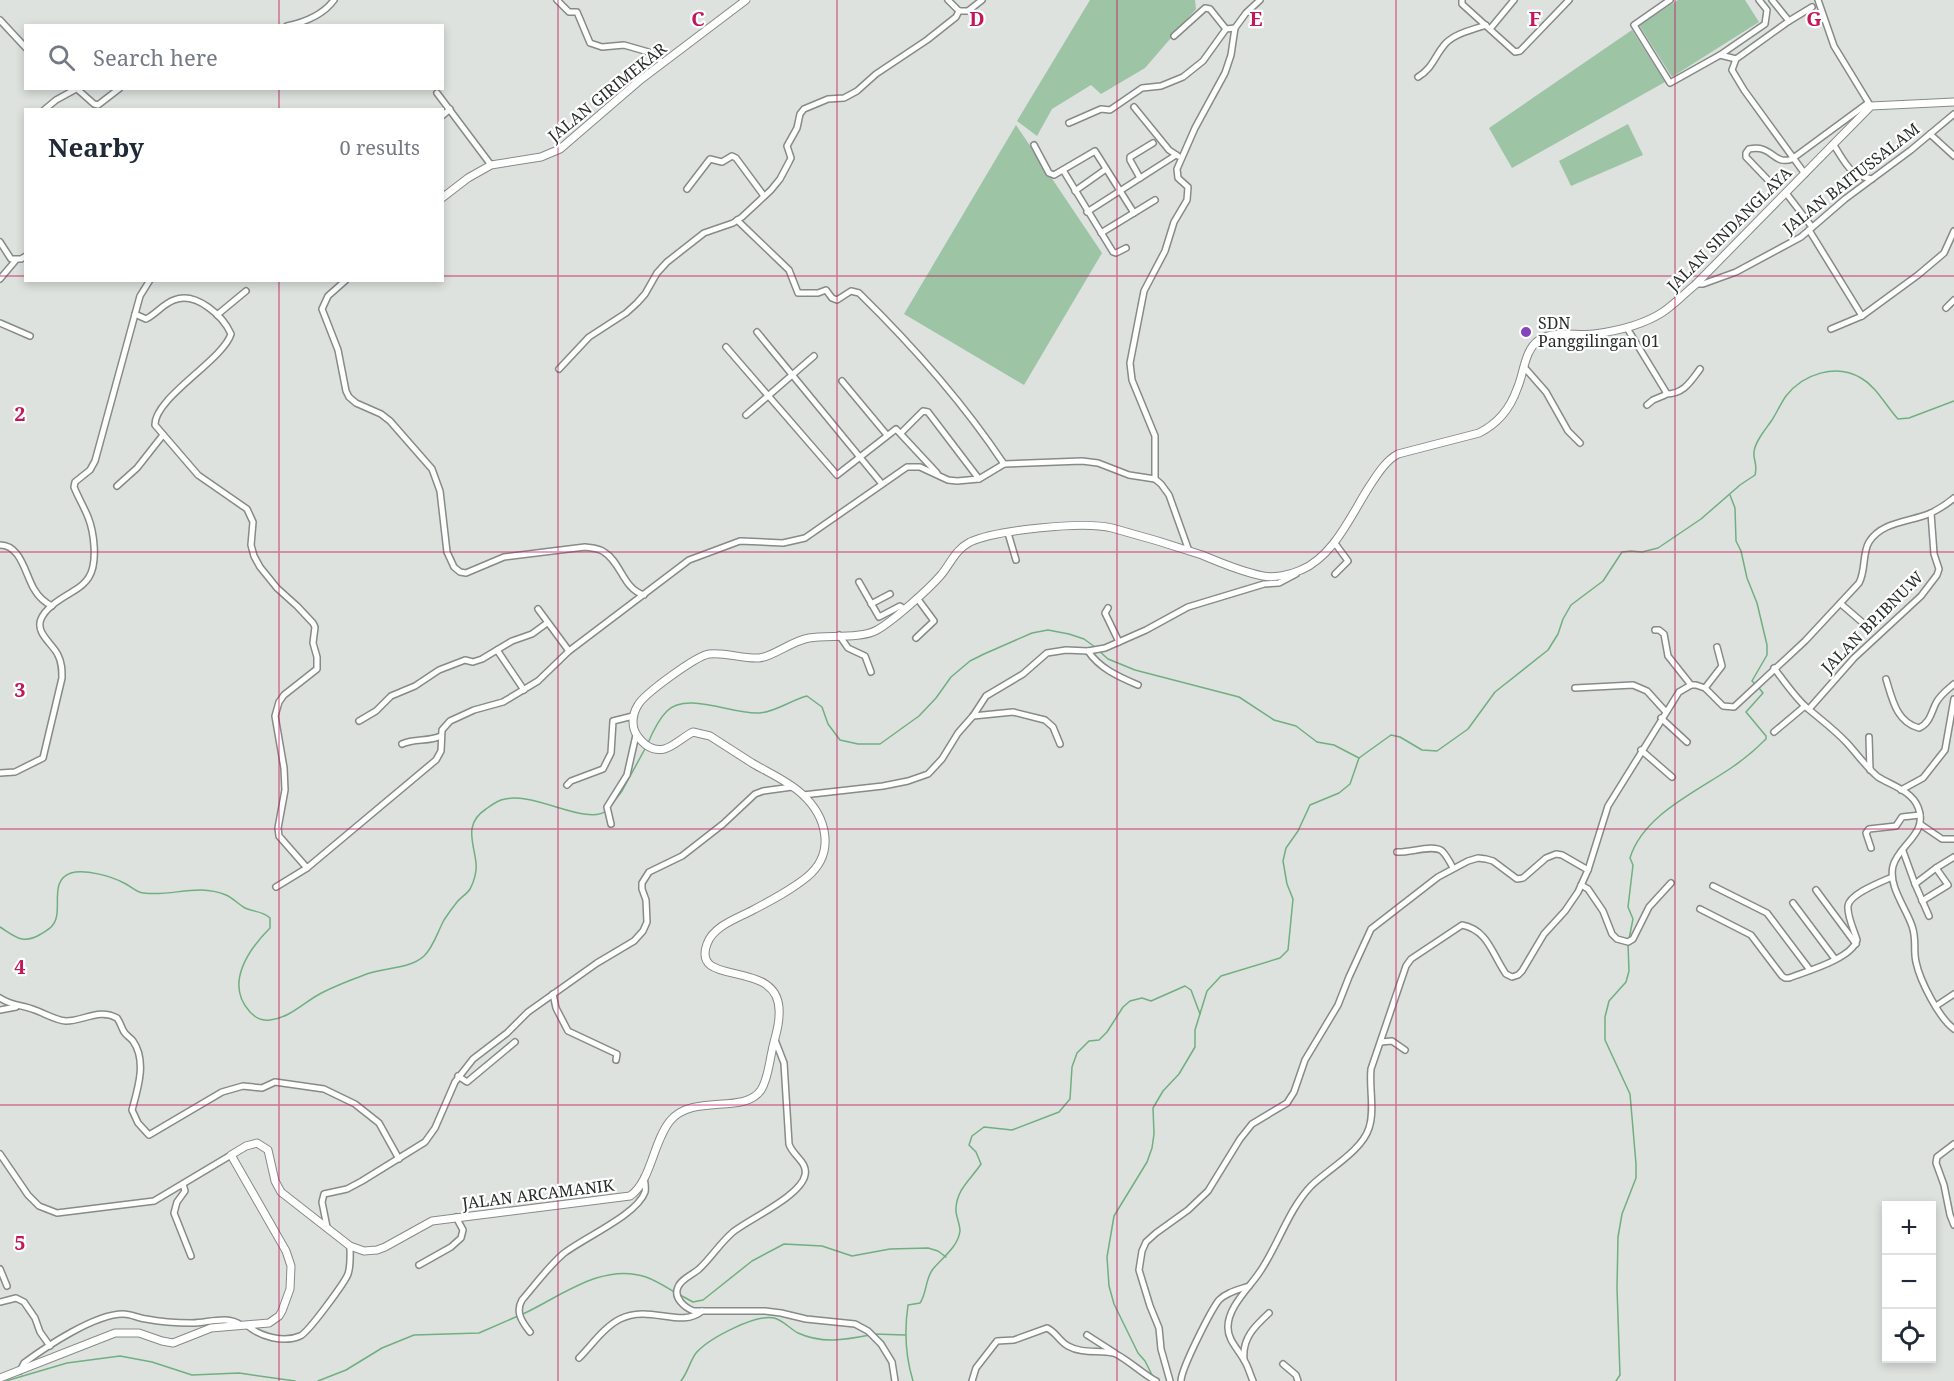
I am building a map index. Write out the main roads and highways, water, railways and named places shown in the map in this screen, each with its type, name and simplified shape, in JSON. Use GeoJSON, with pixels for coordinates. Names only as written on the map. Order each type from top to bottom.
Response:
{"type":"FeatureCollection","features":[{"type":"Feature","properties":{"kind":"waterway"},"geometry":{"type":"LineString","coordinates":[[1153,1377],[1138,1353],[1114,1304],[1109,1286],[1107,1257],[1114,1216],[1147,1162],[1154,1134],[1153,1108],[1163,1091],[1179,1074],[1195,1047],[1195,1030],[1207,991],[1221,976],[1280,958],[1288,950],[1293,899],[1287,884],[1283,861],[1286,848],[1298,831],[1310,805],[1339,793],[1350,784],[1359,758],[1391,735],[1400,737],[1422,750],[1437,751],[1468,729],[1495,692],[1548,650],[1571,605],[1603,581],[1622,552],[1642,552],[1658,548],[1701,519],[1755,475],[1756,444],[1786,396],[1801,382],[1820,373],[1831,371],[1851,374],[1872,386],[1898,419],[1909,418],[1954,401]]}},
{"type":"Feature","properties":{"kind":"waterway"},"geometry":{"type":"LineString","coordinates":[[1730,495],[1735,508],[1736,541],[1757,603],[1767,645],[1767,655],[1752,681],[1756,685]]}},
{"type":"Feature","properties":{"kind":"waterway"},"geometry":{"type":"LineString","coordinates":[[648,743],[661,718],[676,705],[698,703],[759,713],[807,696],[822,707],[828,724],[840,740],[858,744],[880,744],[919,716],[951,677],[970,661],[984,654],[1032,633],[1048,630],[1084,639],[1095,647]]}},
{"type":"Feature","properties":{"kind":"waterway"},"geometry":{"type":"LineString","coordinates":[[1098,650],[1108,659],[1135,670],[1239,697],[1274,720],[1296,726],[1317,742],[1334,745],[1359,758]]}},
{"type":"Feature","properties":{"kind":"waterway"},"geometry":{"type":"LineString","coordinates":[[1629,939],[1633,919],[1628,907],[1633,865],[1630,858],[1637,843],[1658,817],[1749,755],[1766,739],[1746,712],[1763,693],[1759,688]]}},
{"type":"Feature","properties":{"kind":"waterway"},"geometry":{"type":"LineString","coordinates":[[610,807],[622,791],[646,747]]}},
{"type":"Feature","properties":{"kind":"waterway"},"geometry":{"type":"LineString","coordinates":[[0,927],[15,937],[24,939],[35,937],[48,929],[56,920],[60,883],[64,877],[77,872],[112,878],[141,893],[205,890],[226,895],[245,908],[270,918],[270,928],[254,946],[242,967],[239,990],[243,1001],[254,1016],[264,1020],[277,1019],[335,987],[371,972],[411,964],[424,956],[446,918],[471,886],[476,866],[472,827],[479,815],[493,804],[514,798],[528,799],[587,814],[598,814],[607,810]]}},
{"type":"Feature","properties":{"kind":"waterway"},"geometry":{"type":"LineString","coordinates":[[1616,1381],[1620,1375],[1618,1237],[1622,1214],[1636,1178],[1636,1164],[1630,1094],[1605,1040],[1605,1017],[1609,1001],[1626,982],[1629,971],[1628,944]]}},
{"type":"Feature","properties":{"kind":"waterway"},"geometry":{"type":"LineString","coordinates":[[913,1381],[906,1343],[908,1305],[920,1303],[930,1273],[959,1237],[957,1201],[981,1164],[976,1152],[969,1145],[972,1136],[984,1127],[1012,1130],[1059,1112],[1070,1099],[1072,1067],[1077,1053],[1089,1041],[1099,1040],[1130,1001],[1142,998],[1151,1001],[1185,986],[1191,990],[1200,1014]]}},
{"type":"Feature","properties":{"kind":"waterway"},"geometry":{"type":"LineString","coordinates":[[680,1295],[693,1302],[703,1300],[752,1261],[784,1244],[822,1246],[852,1256],[890,1249],[928,1248],[946,1257]]}},
{"type":"Feature","properties":{"kind":"waterway"},"geometry":{"type":"LineString","coordinates":[[523,1314],[582,1284],[613,1274],[646,1277],[676,1293]]}},
{"type":"Feature","properties":{"kind":"waterway"},"geometry":{"type":"LineString","coordinates":[[318,1381],[346,1370],[382,1348],[414,1335],[479,1333],[518,1316]]}},
{"type":"Feature","properties":{"kind":"waterway"},"geometry":{"type":"LineString","coordinates":[[681,1381],[694,1356],[702,1347],[733,1328],[756,1320],[774,1318],[798,1333],[816,1339],[842,1339],[870,1335]]}},
{"type":"Feature","properties":{"kind":"waterway"},"geometry":{"type":"LineString","coordinates":[[874,1334],[905,1335]]}},
{"type":"Feature","properties":{"kind":"waterway"},"geometry":{"type":"LineString","coordinates":[[6,1381],[67,1363],[120,1356],[152,1362],[192,1375],[239,1373],[295,1381]]}},
{"type":"Feature","properties":{"kind":"place","name":"SDN Panggilingan 01"},"geometry":{"type":"Point","coordinates":[1526,332]}}]}
